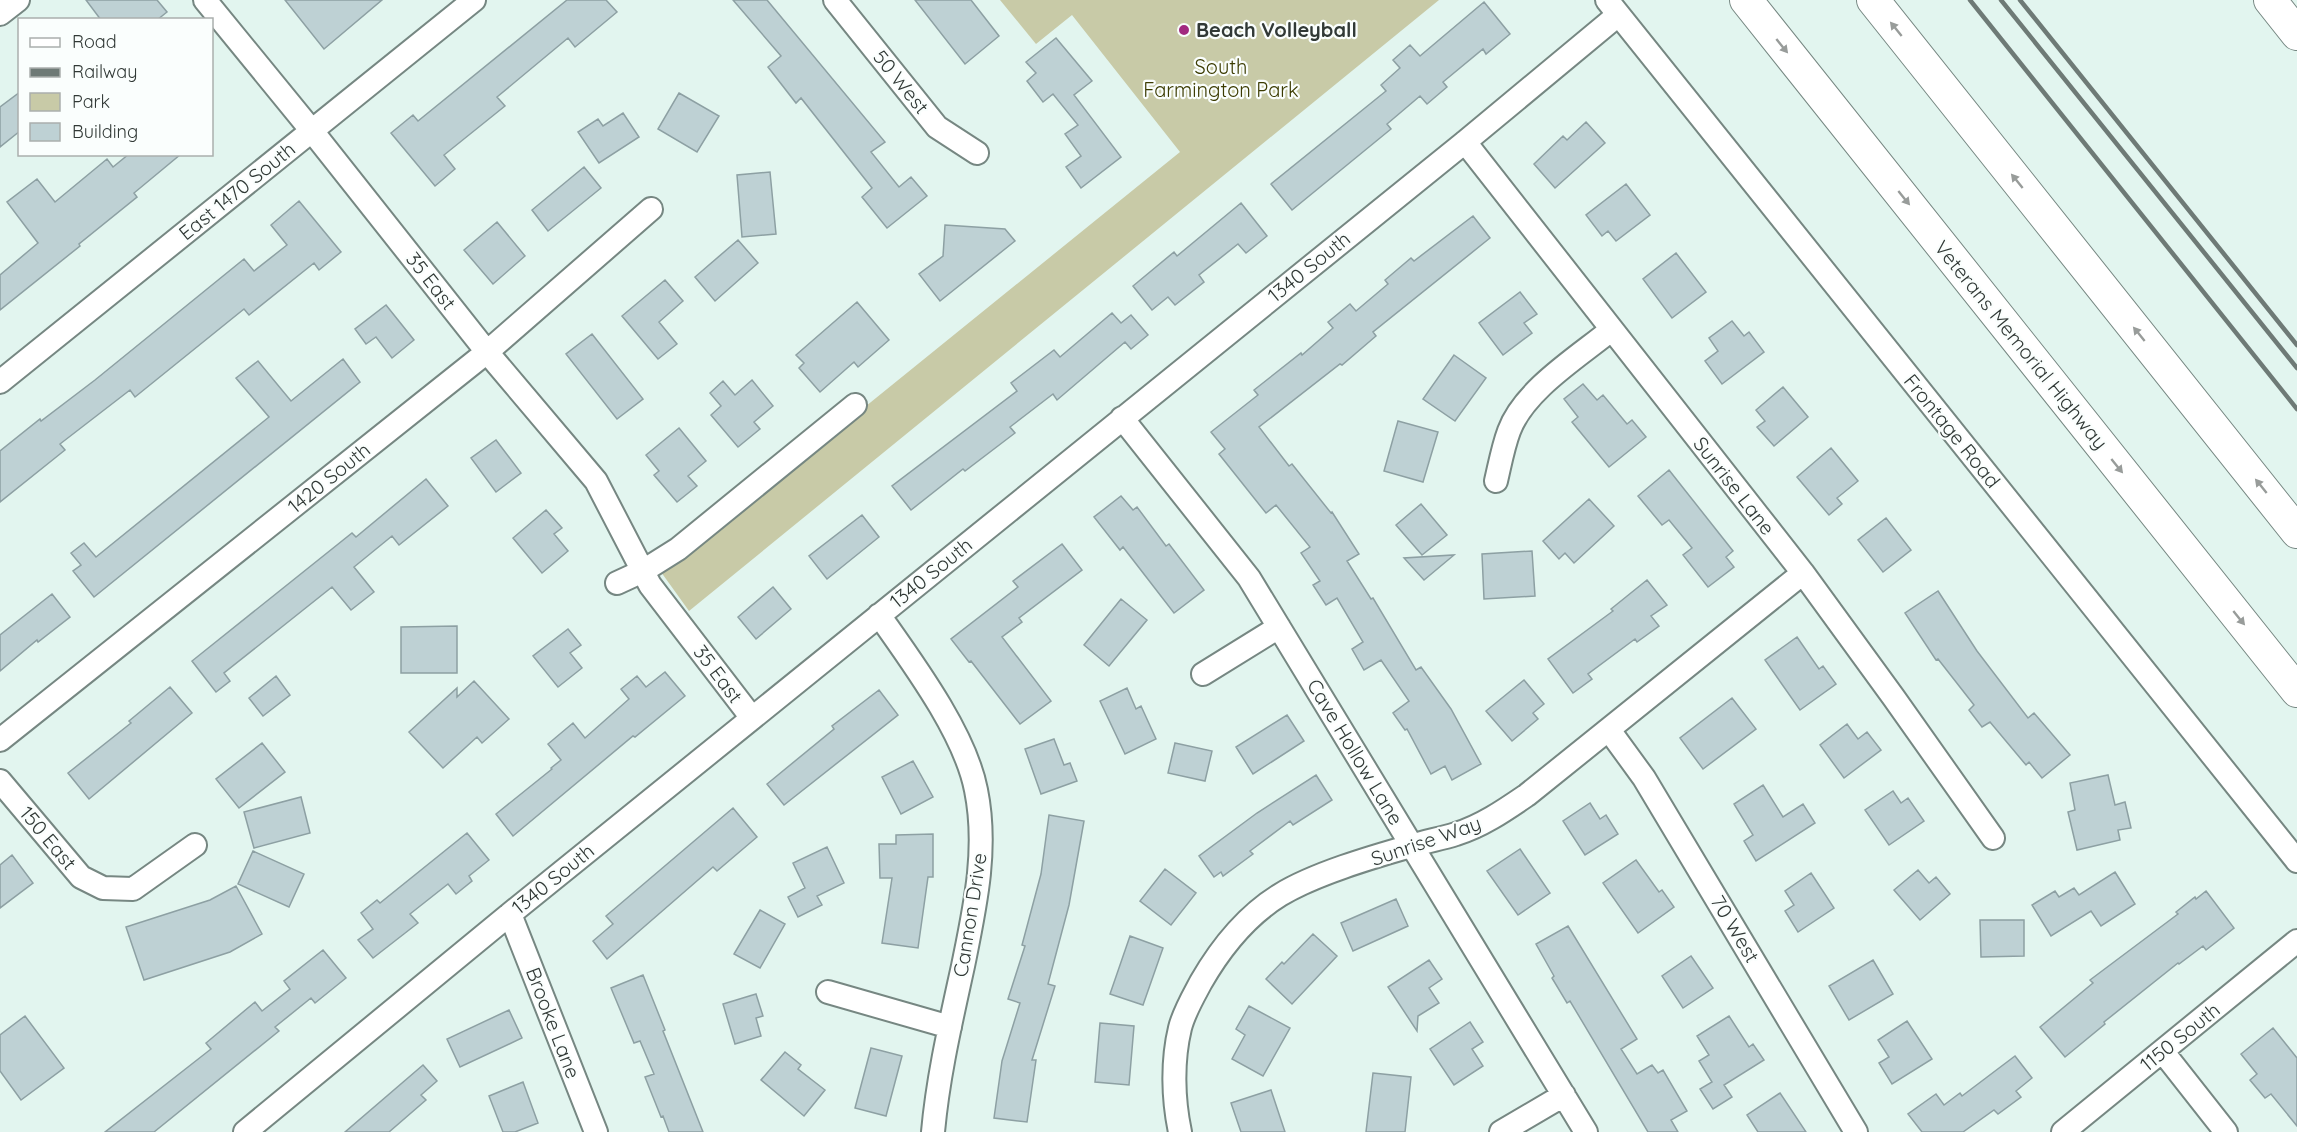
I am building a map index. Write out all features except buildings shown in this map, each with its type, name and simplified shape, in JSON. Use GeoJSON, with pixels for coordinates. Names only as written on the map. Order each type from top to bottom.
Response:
{"type":"FeatureCollection","features":[{"type":"Feature","properties":{"kind":"highway","name":"Veterans Memorial Highway"},"geometry":{"type":"LineString","coordinates":[[1746,0],[2297,691]]}},
{"type":"Feature","properties":{"kind":"highway"},"geometry":{"type":"LineString","coordinates":[[1873,0],[2297,532]]}},
{"type":"Feature","properties":{"kind":"highway"},"geometry":{"type":"LineString","coordinates":[[2270,0],[2297,34]]}},
{"type":"Feature","properties":{"kind":"street"},"geometry":{"type":"LineString","coordinates":[[0,14],[18,0]]}},
{"type":"Feature","properties":{"kind":"street","name":"35 East"},"geometry":{"type":"LineString","coordinates":[[205,0],[487,352],[596,481],[650,585],[752,718]]}},
{"type":"Feature","properties":{"kind":"street","name":"East 1470 South"},"geometry":{"type":"LineString","coordinates":[[0,382],[474,0]]}},
{"type":"Feature","properties":{"kind":"street","name":"50 West"},"geometry":{"type":"LineString","coordinates":[[835,0],[937,127],[977,153]]}},
{"type":"Feature","properties":{"kind":"street","name":"1340 South"},"geometry":{"type":"LineString","coordinates":[[245,1132],[510,914],[1465,142],[1613,7]]}},
{"type":"Feature","properties":{"kind":"street","name":"Frontage Road"},"geometry":{"type":"LineString","coordinates":[[1613,7],[2297,861]]}},
{"type":"Feature","properties":{"kind":"street","name":"Sunrise Lane"},"geometry":{"type":"LineString","coordinates":[[1465,142],[1803,573],[1993,838]]}},
{"type":"Feature","properties":{"kind":"street","name":"1420 South"},"geometry":{"type":"LineString","coordinates":[[0,740],[487,352],[651,209]]}},
{"type":"Feature","properties":{"kind":"street"},"geometry":{"type":"LineString","coordinates":[[1496,481],[1509,430],[1523,405],[1541,386],[1611,330]]}},
{"type":"Feature","properties":{"kind":"street"},"geometry":{"type":"LineString","coordinates":[[617,583],[643,571],[678,549],[855,405]]}},
{"type":"Feature","properties":{"kind":"street","name":"Cave Hollow Lane"},"geometry":{"type":"LineString","coordinates":[[1122,418],[1249,578],[1586,1132]]}},
{"type":"Feature","properties":{"kind":"street","name":"Sunrise Way"},"geometry":{"type":"LineString","coordinates":[[1180,1132],[1176,1113],[1175,1066],[1180,1027],[1210,966],[1241,926],[1278,896],[1307,881],[1412,845],[1457,834],[1494,817],[1527,795],[1803,573]]}},
{"type":"Feature","properties":{"kind":"street","name":"Cannon Drive"},"geometry":{"type":"LineString","coordinates":[[879,615],[934,697],[963,753],[976,789],[982,850],[975,911],[950,1027],[935,1106],[933,1132]]}},
{"type":"Feature","properties":{"kind":"street"},"geometry":{"type":"LineString","coordinates":[[1203,674],[1279,627]]}},
{"type":"Feature","properties":{"kind":"street","name":"70 West"},"geometry":{"type":"LineString","coordinates":[[1609,730],[1644,778],[1856,1132]]}},
{"type":"Feature","properties":{"kind":"street","name":"150 East"},"geometry":{"type":"LineString","coordinates":[[0,781],[81,877],[103,888],[133,889],[195,845]]}},
{"type":"Feature","properties":{"kind":"street","name":"Brooke Lane"},"geometry":{"type":"LineString","coordinates":[[510,914],[596,1132]]}},
{"type":"Feature","properties":{"kind":"street","name":"1150 South"},"geometry":{"type":"LineString","coordinates":[[2063,1132],[2297,941]]}},
{"type":"Feature","properties":{"kind":"street"},"geometry":{"type":"LineString","coordinates":[[828,992],[950,1027]]}},
{"type":"Feature","properties":{"kind":"street"},"geometry":{"type":"LineString","coordinates":[[2163,1052],[2226,1132]]}},
{"type":"Feature","properties":{"kind":"street"},"geometry":{"type":"LineString","coordinates":[[1501,1132],[1564,1095]]}},
{"type":"Feature","properties":{"kind":"green space","name":"South Farmington Park"},"geometry":{"type":"Polygon","coordinates":[[[1000,0],[1439,0],[689,611],[661,572],[1180,152],[1072,15],[1036,44],[1000,0]]]}},
{"type":"Feature","properties":{"kind":"railway"},"geometry":{"type":"LineString","coordinates":[[1970,0],[2297,409]]}},
{"type":"Feature","properties":{"kind":"railway"},"geometry":{"type":"LineString","coordinates":[[2001,0],[2297,368]]}},
{"type":"Feature","properties":{"kind":"railway"},"geometry":{"type":"LineString","coordinates":[[2020,0],[2297,345]]}},
{"type":"Feature","properties":{"kind":"place","name":"Beach Volleyball"},"geometry":{"type":"Point","coordinates":[1184,30]}}]}
